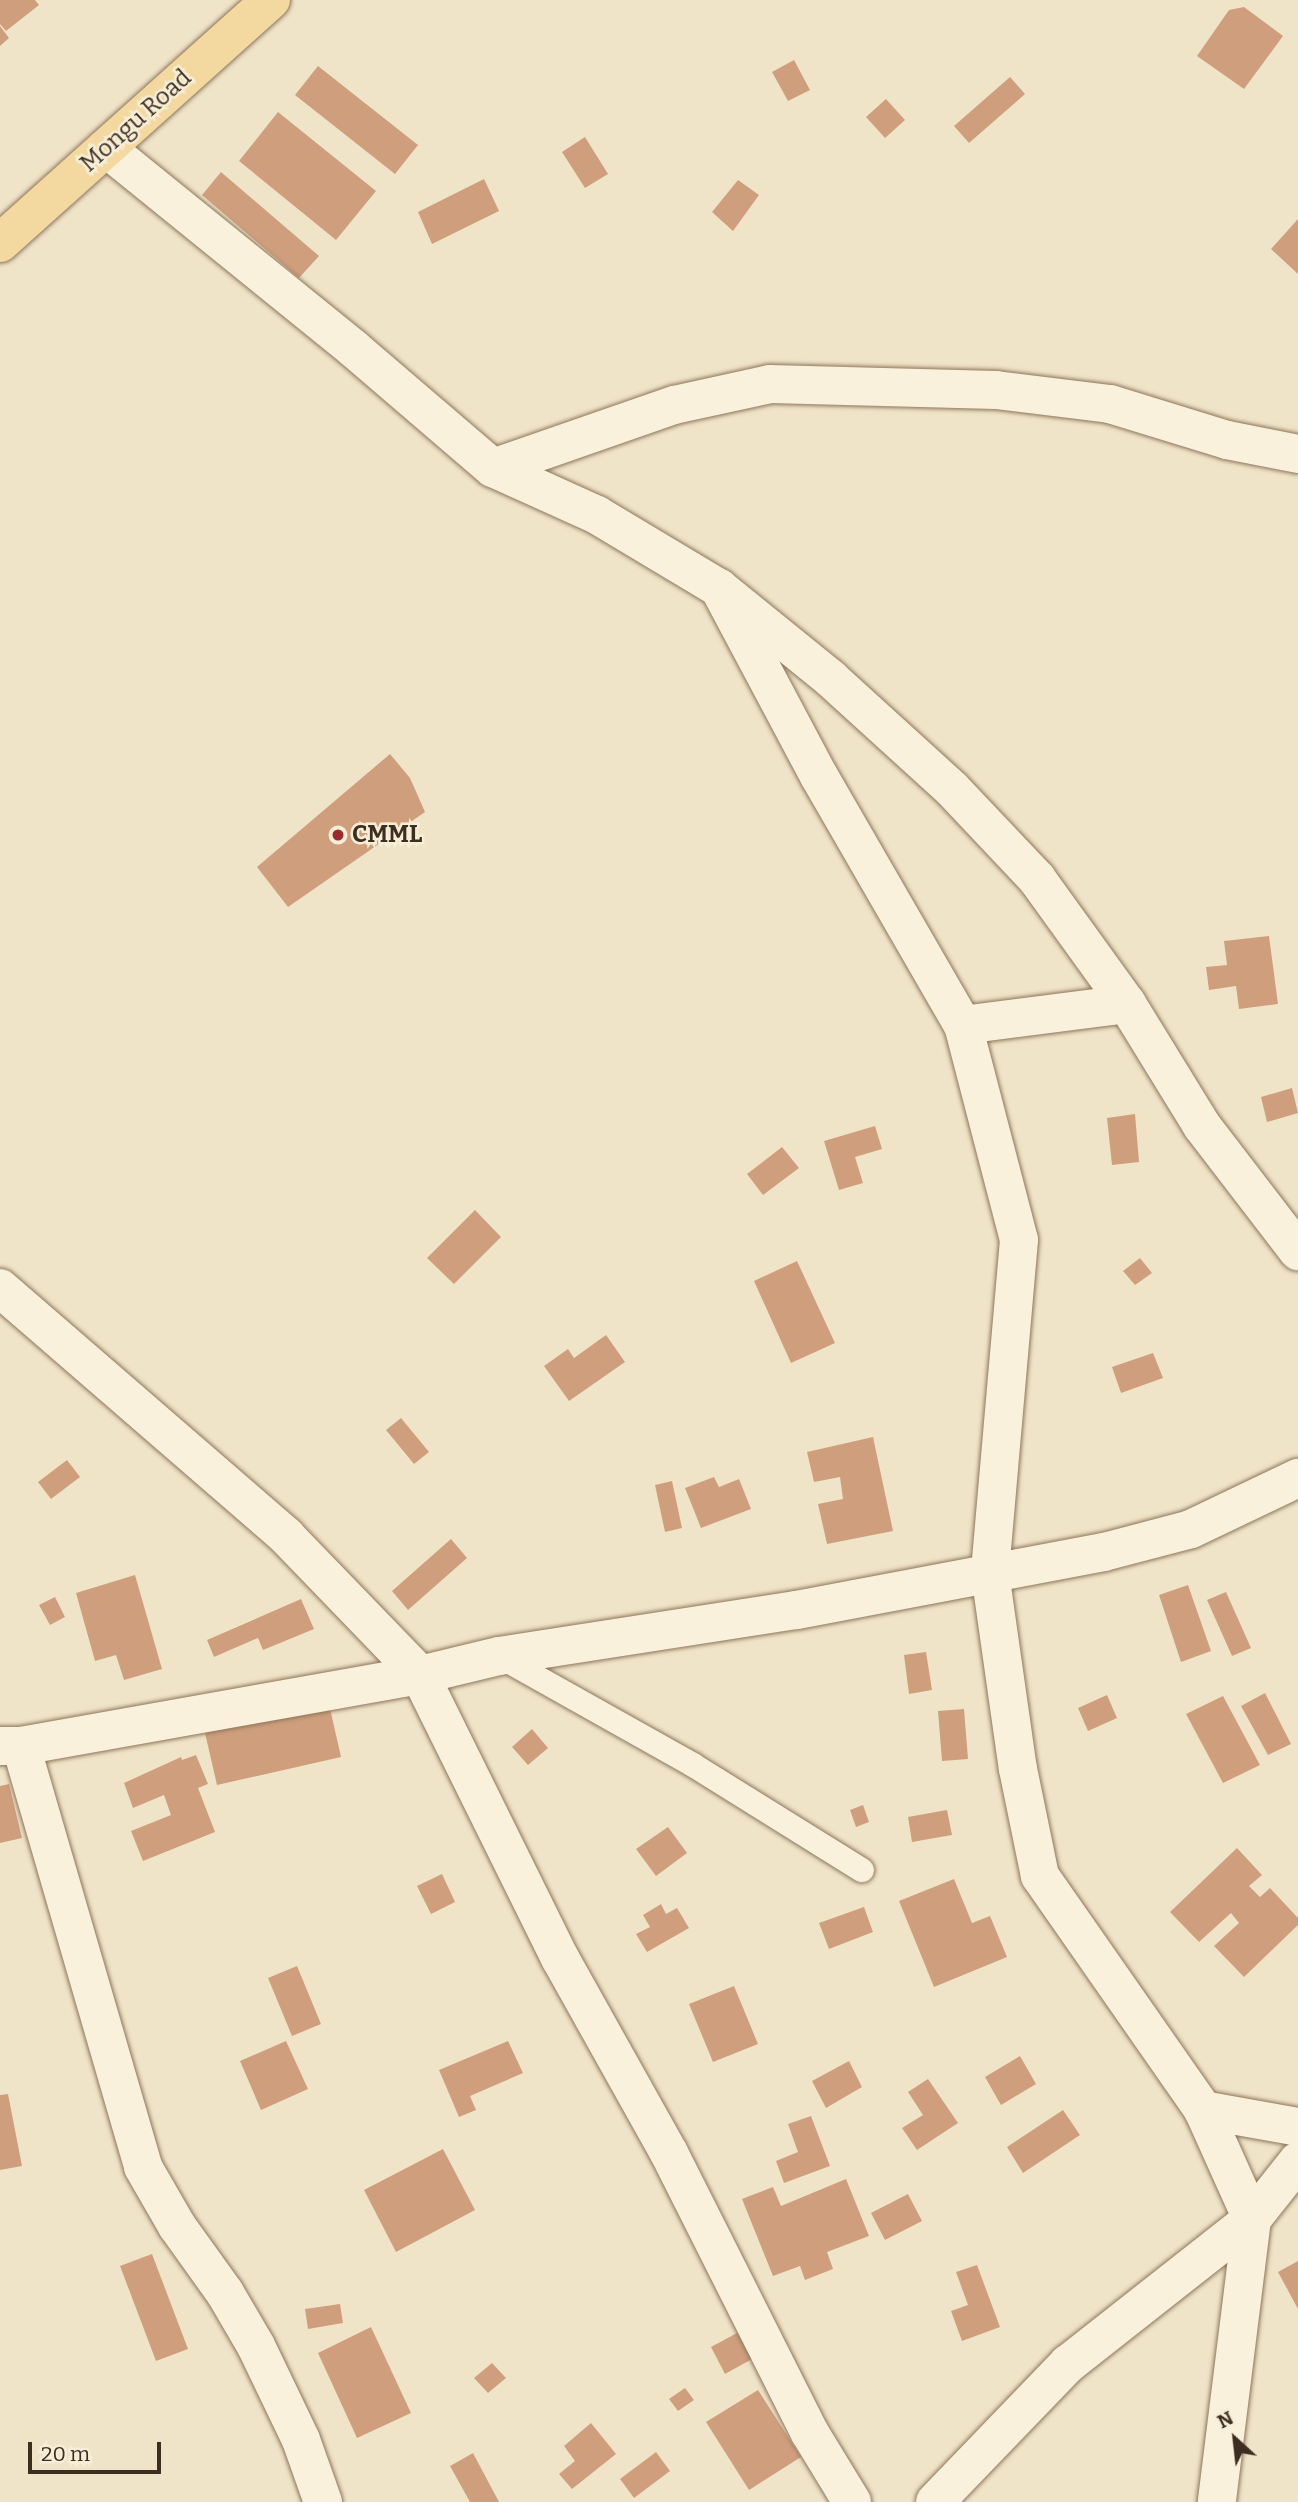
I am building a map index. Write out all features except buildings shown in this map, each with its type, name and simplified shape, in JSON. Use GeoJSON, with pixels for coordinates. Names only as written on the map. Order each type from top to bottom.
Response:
{"type":"FeatureCollection","features":[{"type":"Feature","properties":{"kind":"main road","name":"Mongu Road"},"geometry":{"type":"LineString","coordinates":[[0,243],[271,0]]}},
{"type":"Feature","properties":{"kind":"street"},"geometry":{"type":"LineString","coordinates":[[106,148],[354,349],[493,468],[597,515],[719,588],[830,678],[952,789],[1037,879],[1127,1004],[1202,1126],[1298,1251]]}},
{"type":"Feature","properties":{"kind":"street"},"geometry":{"type":"LineString","coordinates":[[493,468],[674,405],[770,384],[996,390],[1110,404],[1227,440],[1298,454]]}},
{"type":"Feature","properties":{"kind":"street"},"geometry":{"type":"LineString","coordinates":[[719,588],[818,776],[963,1025],[1019,1240],[990,1573],[1018,1769],[1041,1876],[1203,2110],[1252,2219],[1217,2502]]}},
{"type":"Feature","properties":{"kind":"street"},"geometry":{"type":"LineString","coordinates":[[963,1025],[1127,1004]]}},
{"type":"Feature","properties":{"kind":"street"},"geometry":{"type":"LineString","coordinates":[[0,1288],[286,1536],[420,1675],[560,1958],[669,2153],[810,2433],[852,2502]]}},
{"type":"Feature","properties":{"kind":"street"},"geometry":{"type":"LineString","coordinates":[[323,2502],[301,2440],[256,2346],[225,2293],[177,2226],[143,2166],[10,1746],[420,1675],[499,1656],[797,1610],[1104,1552],[1191,1529],[1298,1478]]}},
{"type":"Feature","properties":{"kind":"street"},"geometry":{"type":"LineString","coordinates":[[1203,2110],[1298,2127]]}},
{"type":"Feature","properties":{"kind":"street"},"geometry":{"type":"LineString","coordinates":[[935,2502],[1068,2364],[1252,2219],[1298,2161]]}},
{"type":"Feature","properties":{"kind":"lane"},"geometry":{"type":"LineString","coordinates":[[499,1656],[693,1765],[862,1870]]}},
{"type":"Feature","properties":{"kind":"place","name":"CMML"},"geometry":{"type":"Point","coordinates":[338,835]}}]}
